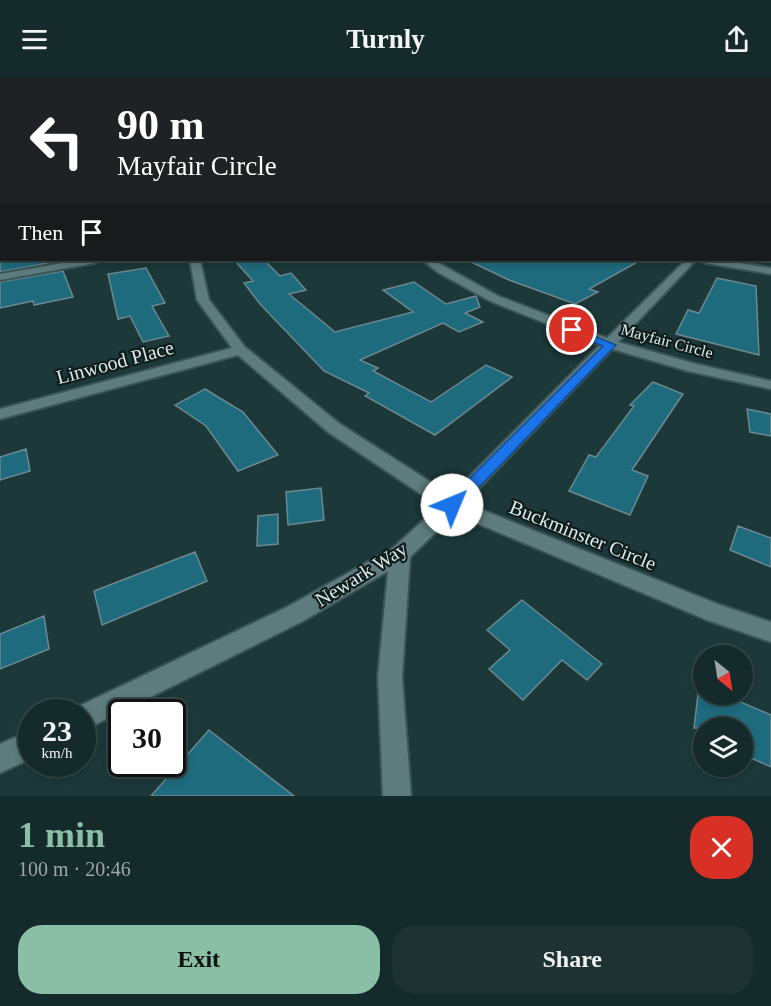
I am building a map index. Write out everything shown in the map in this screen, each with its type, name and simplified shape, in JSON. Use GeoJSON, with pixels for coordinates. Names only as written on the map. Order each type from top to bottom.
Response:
{"type":"FeatureCollection","features":[{"type":"Feature","properties":{"kind":"street"},"geometry":{"type":"LineString","coordinates":[[0,278],[90,261]]}},
{"type":"Feature","properties":{"kind":"street","name":"Buckminster Circle"},"geometry":{"type":"LineString","coordinates":[[195,261],[203,300],[240,350],[334,428],[452,505],[682,600],[771,632]]}},
{"type":"Feature","properties":{"kind":"street","name":"Mayfair Circle"},"geometry":{"type":"LineString","coordinates":[[429,261],[484,294],[532,316],[611,345],[671,363],[771,385]]}},
{"type":"Feature","properties":{"kind":"street","name":"Newark Way"},"geometry":{"type":"LineString","coordinates":[[96,711],[295,614],[400,554],[611,345],[690,261]]}},
{"type":"Feature","properties":{"kind":"street"},"geometry":{"type":"LineString","coordinates":[[712,261],[771,270]]}},
{"type":"Feature","properties":{"kind":"street","name":"Linwood Place"},"geometry":{"type":"LineString","coordinates":[[0,414],[240,350]]}},
{"type":"Feature","properties":{"kind":"street"},"geometry":{"type":"LineString","coordinates":[[397,796],[390,677],[400,554]]}},
{"type":"Feature","properties":{"kind":"street"},"geometry":{"type":"LineString","coordinates":[[0,759],[18,750]]}},
{"type":"Feature","properties":{"kind":"building"},"geometry":{"type":"Polygon","coordinates":[[[0,261],[59,261],[0,272],[0,261]]]}},
{"type":"Feature","properties":{"kind":"building"},"geometry":{"type":"Polygon","coordinates":[[[235,261],[265,261],[280,276],[291,273],[306,290],[289,294],[335,332],[413,312],[383,290],[414,282],[446,304],[476,296],[480,307],[465,313],[483,322],[459,332],[443,323],[360,360],[378,368],[373,371],[431,402],[486,365],[512,377],[435,435],[365,396],[369,393],[324,371],[260,304],[244,283],[253,281],[235,261]]]}},
{"type":"Feature","properties":{"kind":"building"},"geometry":{"type":"Polygon","coordinates":[[[469,261],[639,261],[589,289],[598,292],[575,304],[509,280],[469,261]]]}},
{"type":"Feature","properties":{"kind":"building"},"geometry":{"type":"Polygon","coordinates":[[[146,268],[165,303],[152,306],[169,336],[143,342],[130,316],[118,319],[108,274],[146,268]]]}},
{"type":"Feature","properties":{"kind":"building"},"geometry":{"type":"Polygon","coordinates":[[[63,271],[73,297],[34,305],[33,301],[0,308],[0,282],[63,271]]]}},
{"type":"Feature","properties":{"kind":"building"},"geometry":{"type":"Polygon","coordinates":[[[717,278],[756,286],[759,355],[676,334],[688,310],[699,313],[717,278]]]}},
{"type":"Feature","properties":{"kind":"building"},"geometry":{"type":"Polygon","coordinates":[[[653,382],[683,394],[632,470],[648,476],[630,515],[569,491],[589,455],[596,457],[634,406],[630,405],[653,382]]]}},
{"type":"Feature","properties":{"kind":"building"},"geometry":{"type":"Polygon","coordinates":[[[205,389],[243,412],[278,455],[238,471],[206,426],[175,405],[205,389]]]}},
{"type":"Feature","properties":{"kind":"building"},"geometry":{"type":"Polygon","coordinates":[[[747,409],[771,414],[771,436],[750,432],[747,409]]]}},
{"type":"Feature","properties":{"kind":"building"},"geometry":{"type":"Polygon","coordinates":[[[26,449],[30,471],[0,480],[0,457],[26,449]]]}},
{"type":"Feature","properties":{"kind":"building"},"geometry":{"type":"Polygon","coordinates":[[[321,488],[324,520],[288,525],[286,492],[321,488]]]}},
{"type":"Feature","properties":{"kind":"building"},"geometry":{"type":"Polygon","coordinates":[[[278,514],[278,544],[257,546],[258,516],[278,514]]]}},
{"type":"Feature","properties":{"kind":"building"},"geometry":{"type":"Polygon","coordinates":[[[738,526],[771,538],[771,567],[730,550],[738,526]]]}},
{"type":"Feature","properties":{"kind":"building"},"geometry":{"type":"Polygon","coordinates":[[[195,552],[207,581],[102,625],[94,591],[195,552]]]}},
{"type":"Feature","properties":{"kind":"building"},"geometry":{"type":"Polygon","coordinates":[[[522,600],[602,664],[587,680],[562,660],[523,700],[489,669],[510,650],[487,630],[522,600]]]}},
{"type":"Feature","properties":{"kind":"building"},"geometry":{"type":"Polygon","coordinates":[[[44,616],[49,649],[0,669],[0,634],[44,616]]]}},
{"type":"Feature","properties":{"kind":"building"},"geometry":{"type":"Polygon","coordinates":[[[697,705],[748,705],[771,715],[771,767],[753,759],[753,717],[695,717],[697,705]]]}},
{"type":"Feature","properties":{"kind":"building"},"geometry":{"type":"Polygon","coordinates":[[[209,730],[294,796],[151,796],[168,777],[186,777],[186,756],[209,730]]]}},
{"type":"Feature","properties":{"kind":"route"},"geometry":{"type":"LineString","coordinates":[[452,505],[611,345],[572,330]]}}]}
